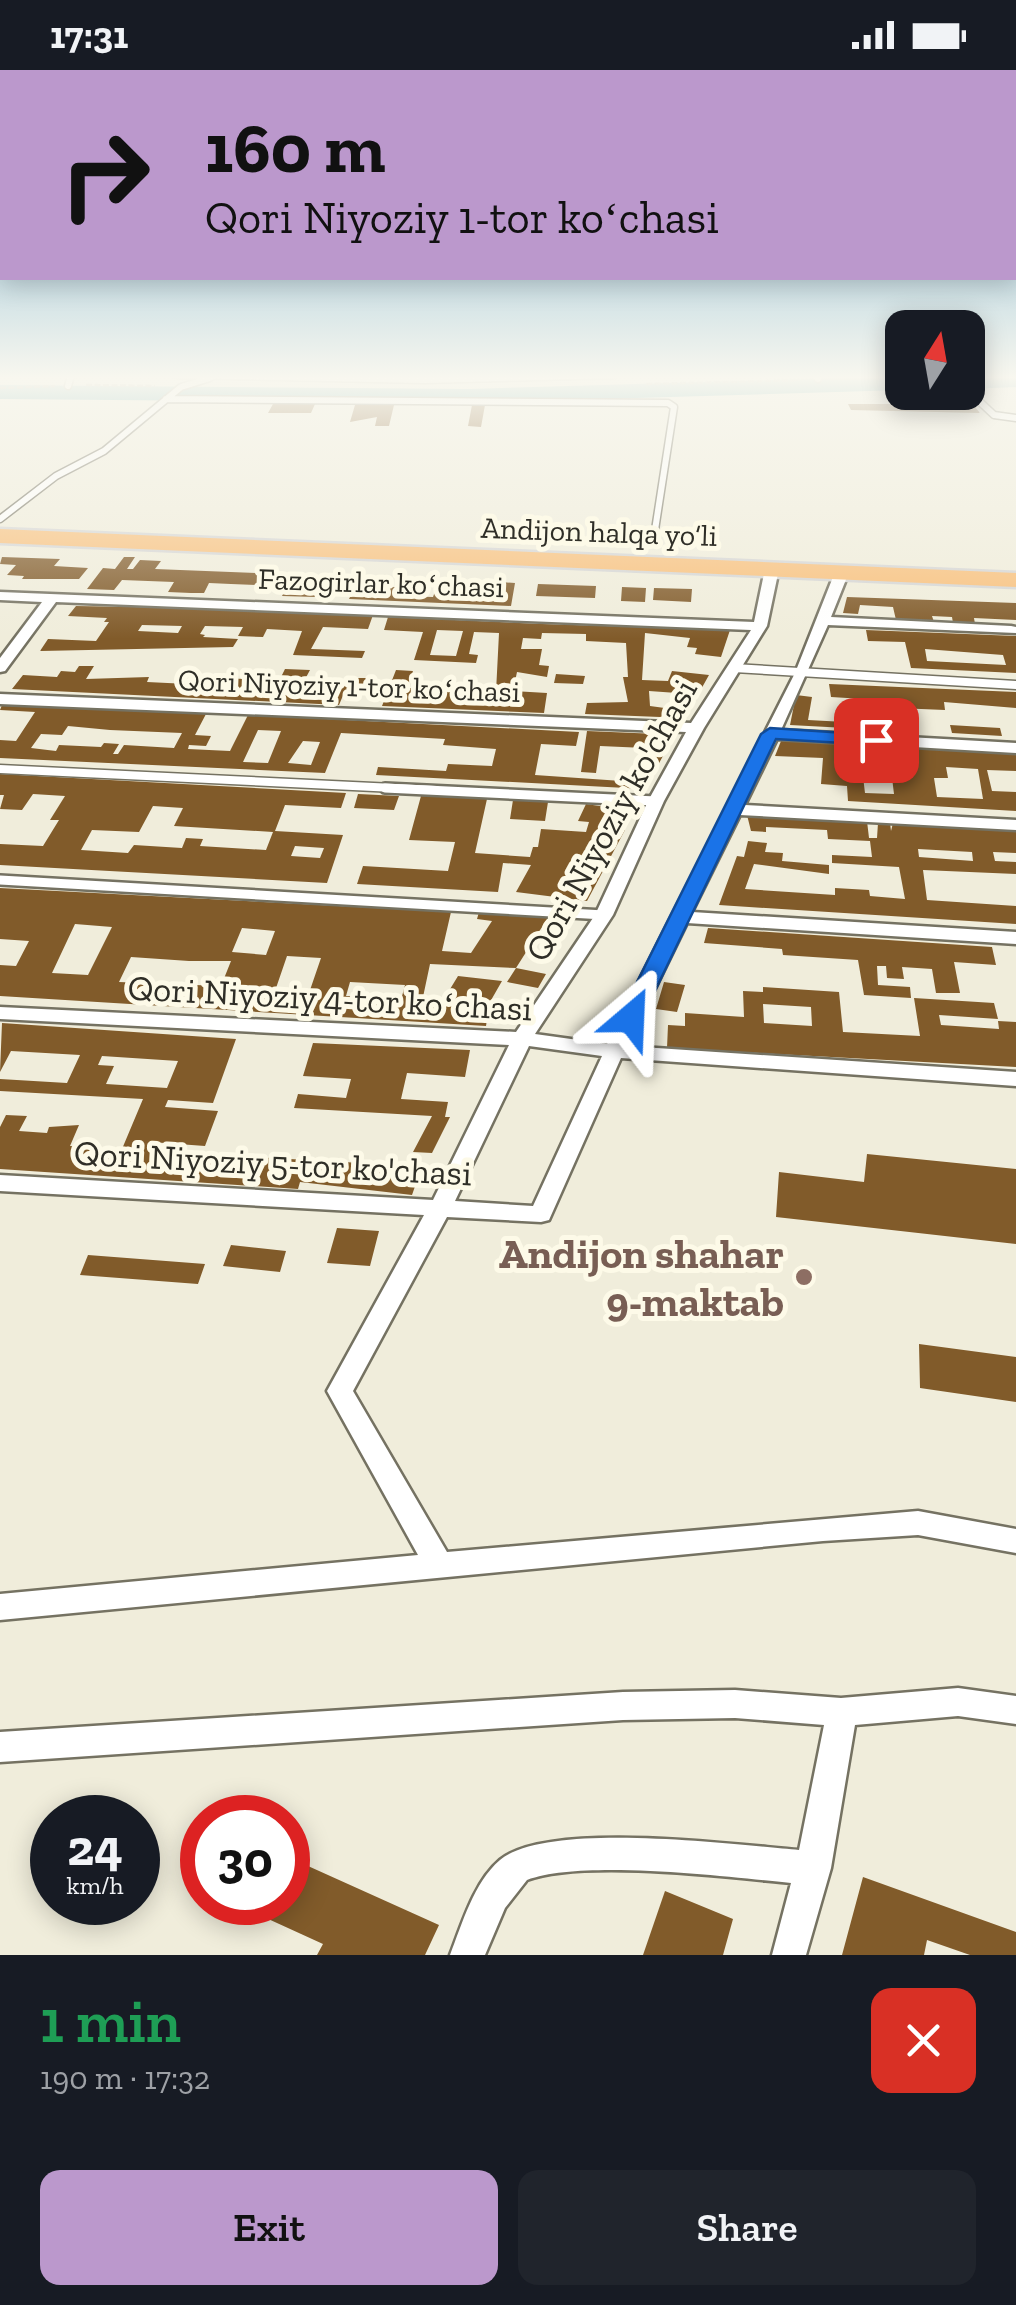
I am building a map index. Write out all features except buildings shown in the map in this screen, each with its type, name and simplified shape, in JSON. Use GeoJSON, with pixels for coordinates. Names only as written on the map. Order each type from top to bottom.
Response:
{"type":"FeatureCollection","features":[{"type":"Feature","properties":{"kind":"highway","name":"Andijon halqa yo‘li"},"geometry":{"type":"LineString","coordinates":[[0,528],[1016,572]]}},
{"type":"Feature","properties":{"kind":"highway","name":"Andijon halqa yo‘li"},"geometry":{"type":"LineString","coordinates":[[0,536],[1016,580]]}},
{"type":"Feature","properties":{"kind":"street","name":"Qori Niyoziy ko'chasi"},"geometry":{"type":"LineString","coordinates":[[439,1565],[340,1391],[441,1206],[522,1039],[604,915],[656,802],[696,728],[760,626],[772,569]]}},
{"type":"Feature","properties":{"kind":"street"},"geometry":{"type":"LineString","coordinates":[[614,1051],[802,674],[842,572]]}},
{"type":"Feature","properties":{"kind":"street","name":"Fazogirlar koʻchasi"},"geometry":{"type":"LineString","coordinates":[[0,596],[760,626]]}},
{"type":"Feature","properties":{"kind":"street"},"geometry":{"type":"LineString","coordinates":[[0,668],[52,598]]}},
{"type":"Feature","properties":{"kind":"street"},"geometry":{"type":"LineString","coordinates":[[825,621],[1010,630]]}},
{"type":"Feature","properties":{"kind":"street","name":"Qori Niyoziy 1-tor koʻchasi"},"geometry":{"type":"LineString","coordinates":[[0,699],[696,728]]}},
{"type":"Feature","properties":{"kind":"street"},"geometry":{"type":"LineString","coordinates":[[770,734],[1016,748]]}},
{"type":"Feature","properties":{"kind":"street"},"geometry":{"type":"LineString","coordinates":[[732,809],[1016,825]]}},
{"type":"Feature","properties":{"kind":"street"},"geometry":{"type":"LineString","coordinates":[[680,917],[1016,938]]}},
{"type":"Feature","properties":{"kind":"street","name":"Qori Niyoziy 4-tor koʻchasi"},"geometry":{"type":"LineString","coordinates":[[0,1013],[522,1039],[614,1051],[1016,1079]]}},
{"type":"Feature","properties":{"kind":"street","name":"Qori Niyoziy 5-tor ko'chasi"},"geometry":{"type":"LineString","coordinates":[[0,1183],[542,1214],[614,1051]]}},
{"type":"Feature","properties":{"kind":"street"},"geometry":{"type":"LineString","coordinates":[[0,1607],[918,1523],[1016,1541]]}},
{"type":"Feature","properties":{"kind":"street"},"geometry":{"type":"LineString","coordinates":[[0,1746],[623,1706],[735,1704],[841,1712],[958,1702],[1016,1710]]}},
{"type":"Feature","properties":{"kind":"street"},"geometry":{"type":"LineString","coordinates":[[789,1955],[814,1868],[841,1712]]}},
{"type":"Feature","properties":{"kind":"street"},"geometry":{"type":"LineString","coordinates":[[467,1955],[502,1880],[520,1865],[546,1857],[680,1858],[814,1868]]}},
{"type":"Feature","properties":{"kind":"lane"},"geometry":{"type":"LineString","coordinates":[[0,519],[56,476],[81,463]]}},
{"type":"Feature","properties":{"kind":"lane"},"geometry":{"type":"LineString","coordinates":[[655,530],[665,463]]}},
{"type":"Feature","properties":{"kind":"lane"},"geometry":{"type":"LineString","coordinates":[[734,668],[1016,685]]}},
{"type":"Feature","properties":{"kind":"lane"},"geometry":{"type":"LineString","coordinates":[[0,769],[656,802]]}},
{"type":"Feature","properties":{"kind":"lane"},"geometry":{"type":"LineString","coordinates":[[0,880],[604,915]]}},
{"type":"Feature","properties":{"kind":"place","name":"Andijon shahar 9-maktab"},"geometry":{"type":"Point","coordinates":[804,1277]}},
{"type":"Feature","properties":{"kind":"route"},"geometry":{"type":"LineString","coordinates":[[631,1018],[770,734],[876,740]]}}]}
